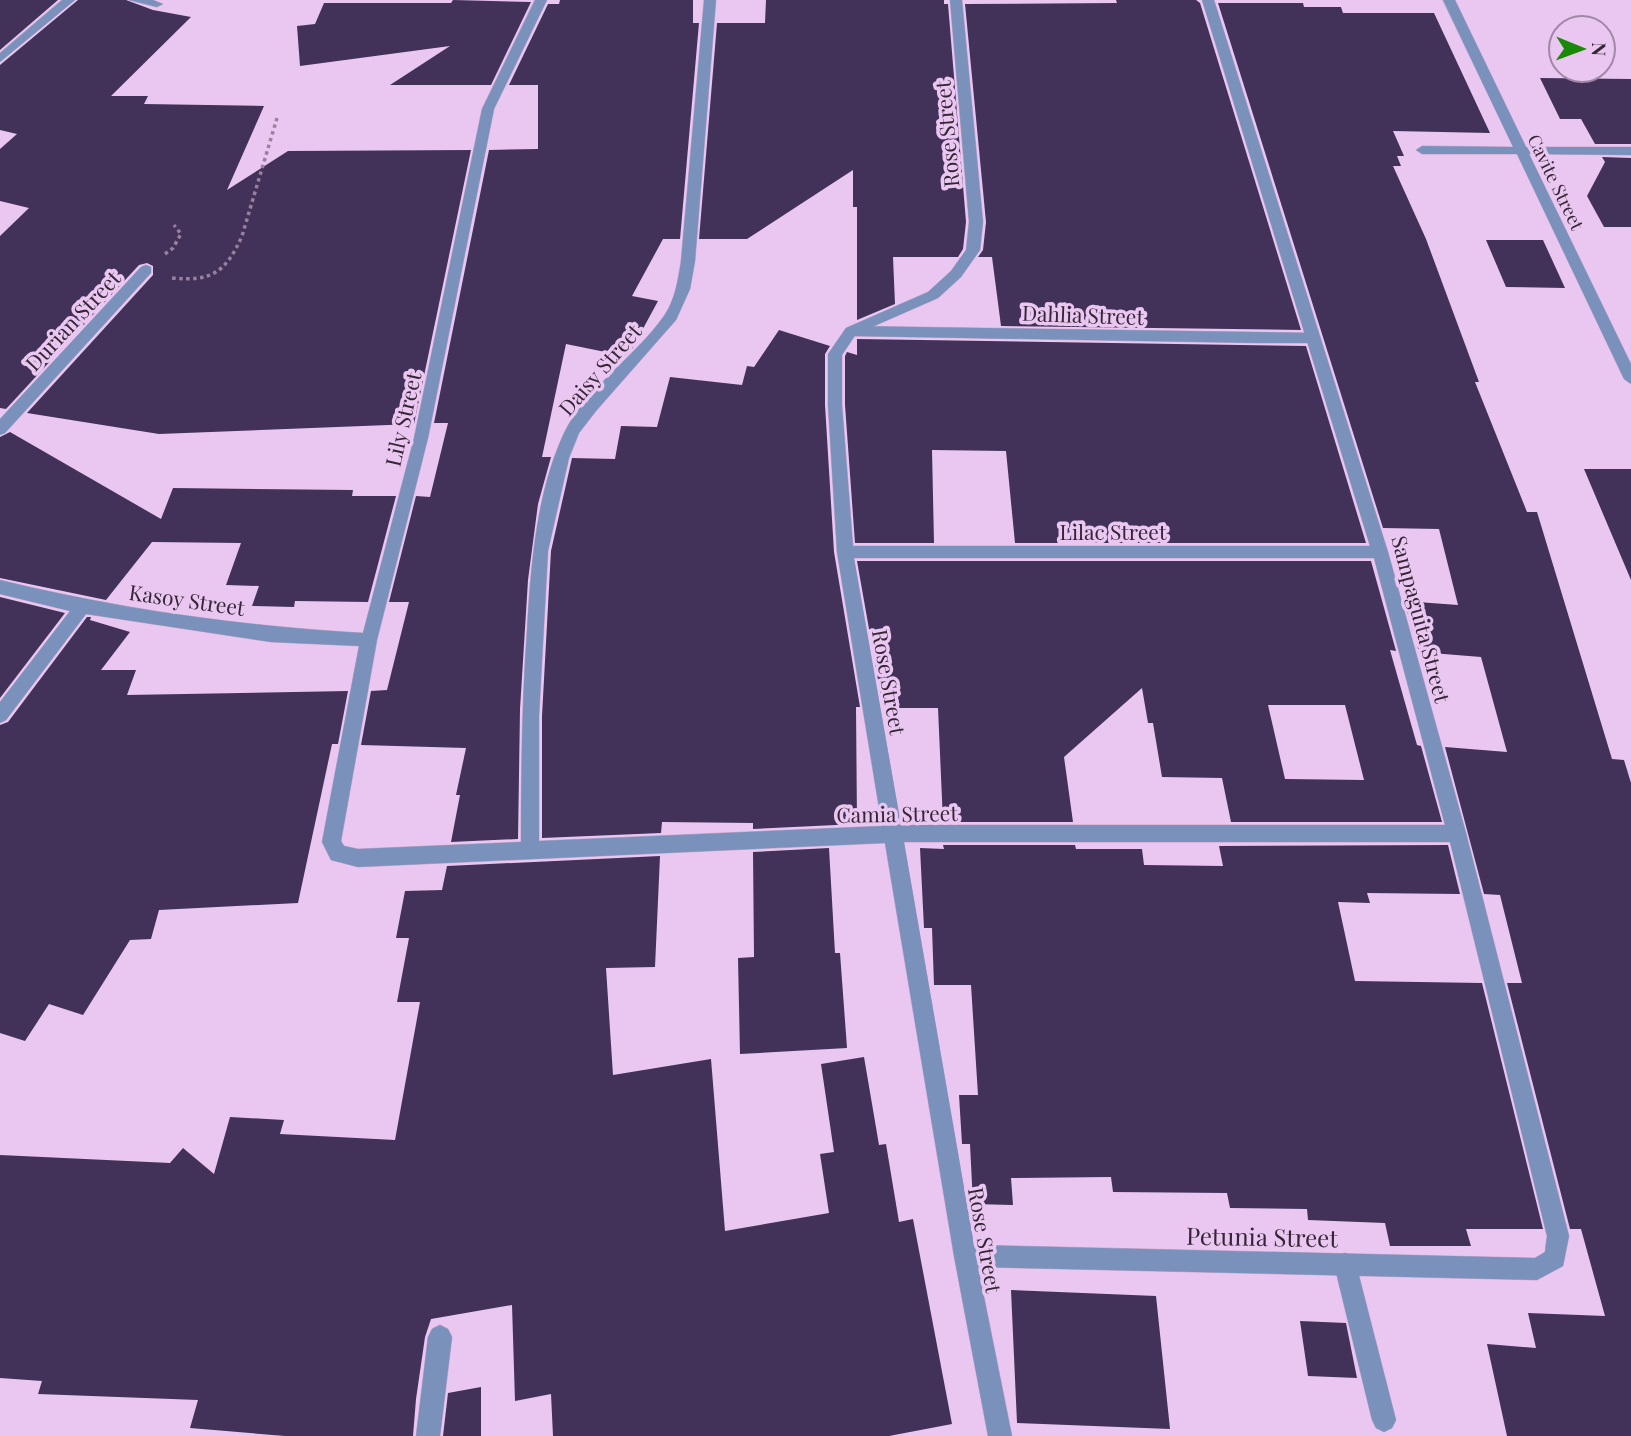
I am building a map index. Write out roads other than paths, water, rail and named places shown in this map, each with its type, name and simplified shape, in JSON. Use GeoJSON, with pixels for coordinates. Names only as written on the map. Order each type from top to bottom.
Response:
{"type":"FeatureCollection","features":[{"type":"Feature","properties":{"kind":"street"},"geometry":{"type":"LineString","coordinates":[[0,59],[69,0]]}},
{"type":"Feature","properties":{"kind":"street"},"geometry":{"type":"LineString","coordinates":[[135,0],[157,5]]}},
{"type":"Feature","properties":{"kind":"street","name":"Lily Street"},"geometry":{"type":"LineString","coordinates":[[338,854],[331,842],[369,639],[421,438],[488,109],[541,0]]}},
{"type":"Feature","properties":{"kind":"street","name":"Daisy Street"},"geometry":{"type":"LineString","coordinates":[[530,852],[530,716],[540,551],[561,458],[573,430],[671,317],[683,289],[688,261],[710,0]]}},
{"type":"Feature","properties":{"kind":"street","name":"Rose Street"},"geometry":{"type":"LineString","coordinates":[[956,0],[976,222],[973,250],[956,274],[933,295],[852,331],[835,354],[835,405],[845,552],[965,1256],[1000,1436]]}},
{"type":"Feature","properties":{"kind":"street","name":"Sampaguita Street"},"geometry":{"type":"LineString","coordinates":[[1208,0],[1380,552],[1457,833],[1558,1236],[1555,1258]]}},
{"type":"Feature","properties":{"kind":"street","name":"Cavite Street"},"geometry":{"type":"LineString","coordinates":[[1450,0],[1631,379]]}},
{"type":"Feature","properties":{"kind":"street"},"geometry":{"type":"LineString","coordinates":[[1422,150],[1631,151]]}},
{"type":"Feature","properties":{"kind":"street","name":"Durian Street"},"geometry":{"type":"LineString","coordinates":[[0,429],[146,270]]}},
{"type":"Feature","properties":{"kind":"street","name":"Dahlia Street"},"geometry":{"type":"LineString","coordinates":[[852,331],[1079,333],[1165,338],[1314,338]]}},
{"type":"Feature","properties":{"kind":"street","name":"Lilac Street"},"geometry":{"type":"LineString","coordinates":[[845,552],[1380,552]]}},
{"type":"Feature","properties":{"kind":"street","name":"Kasoy Street"},"geometry":{"type":"LineString","coordinates":[[0,587],[82,607],[271,635],[369,639]]}},
{"type":"Feature","properties":{"kind":"street"},"geometry":{"type":"LineString","coordinates":[[0,715],[82,607]]}},
{"type":"Feature","properties":{"kind":"street","name":"Camia Street"},"geometry":{"type":"LineString","coordinates":[[338,854],[358,858],[530,852],[893,834],[1457,833]]}},
{"type":"Feature","properties":{"kind":"street","name":"Petunia Street"},"geometry":{"type":"LineString","coordinates":[[965,1256],[1537,1269],[1555,1258]]}},
{"type":"Feature","properties":{"kind":"street"},"geometry":{"type":"LineString","coordinates":[[1345,1264],[1384,1420]]}},
{"type":"Feature","properties":{"kind":"street"},"geometry":{"type":"LineString","coordinates":[[428,1436],[440,1337]]}}]}
